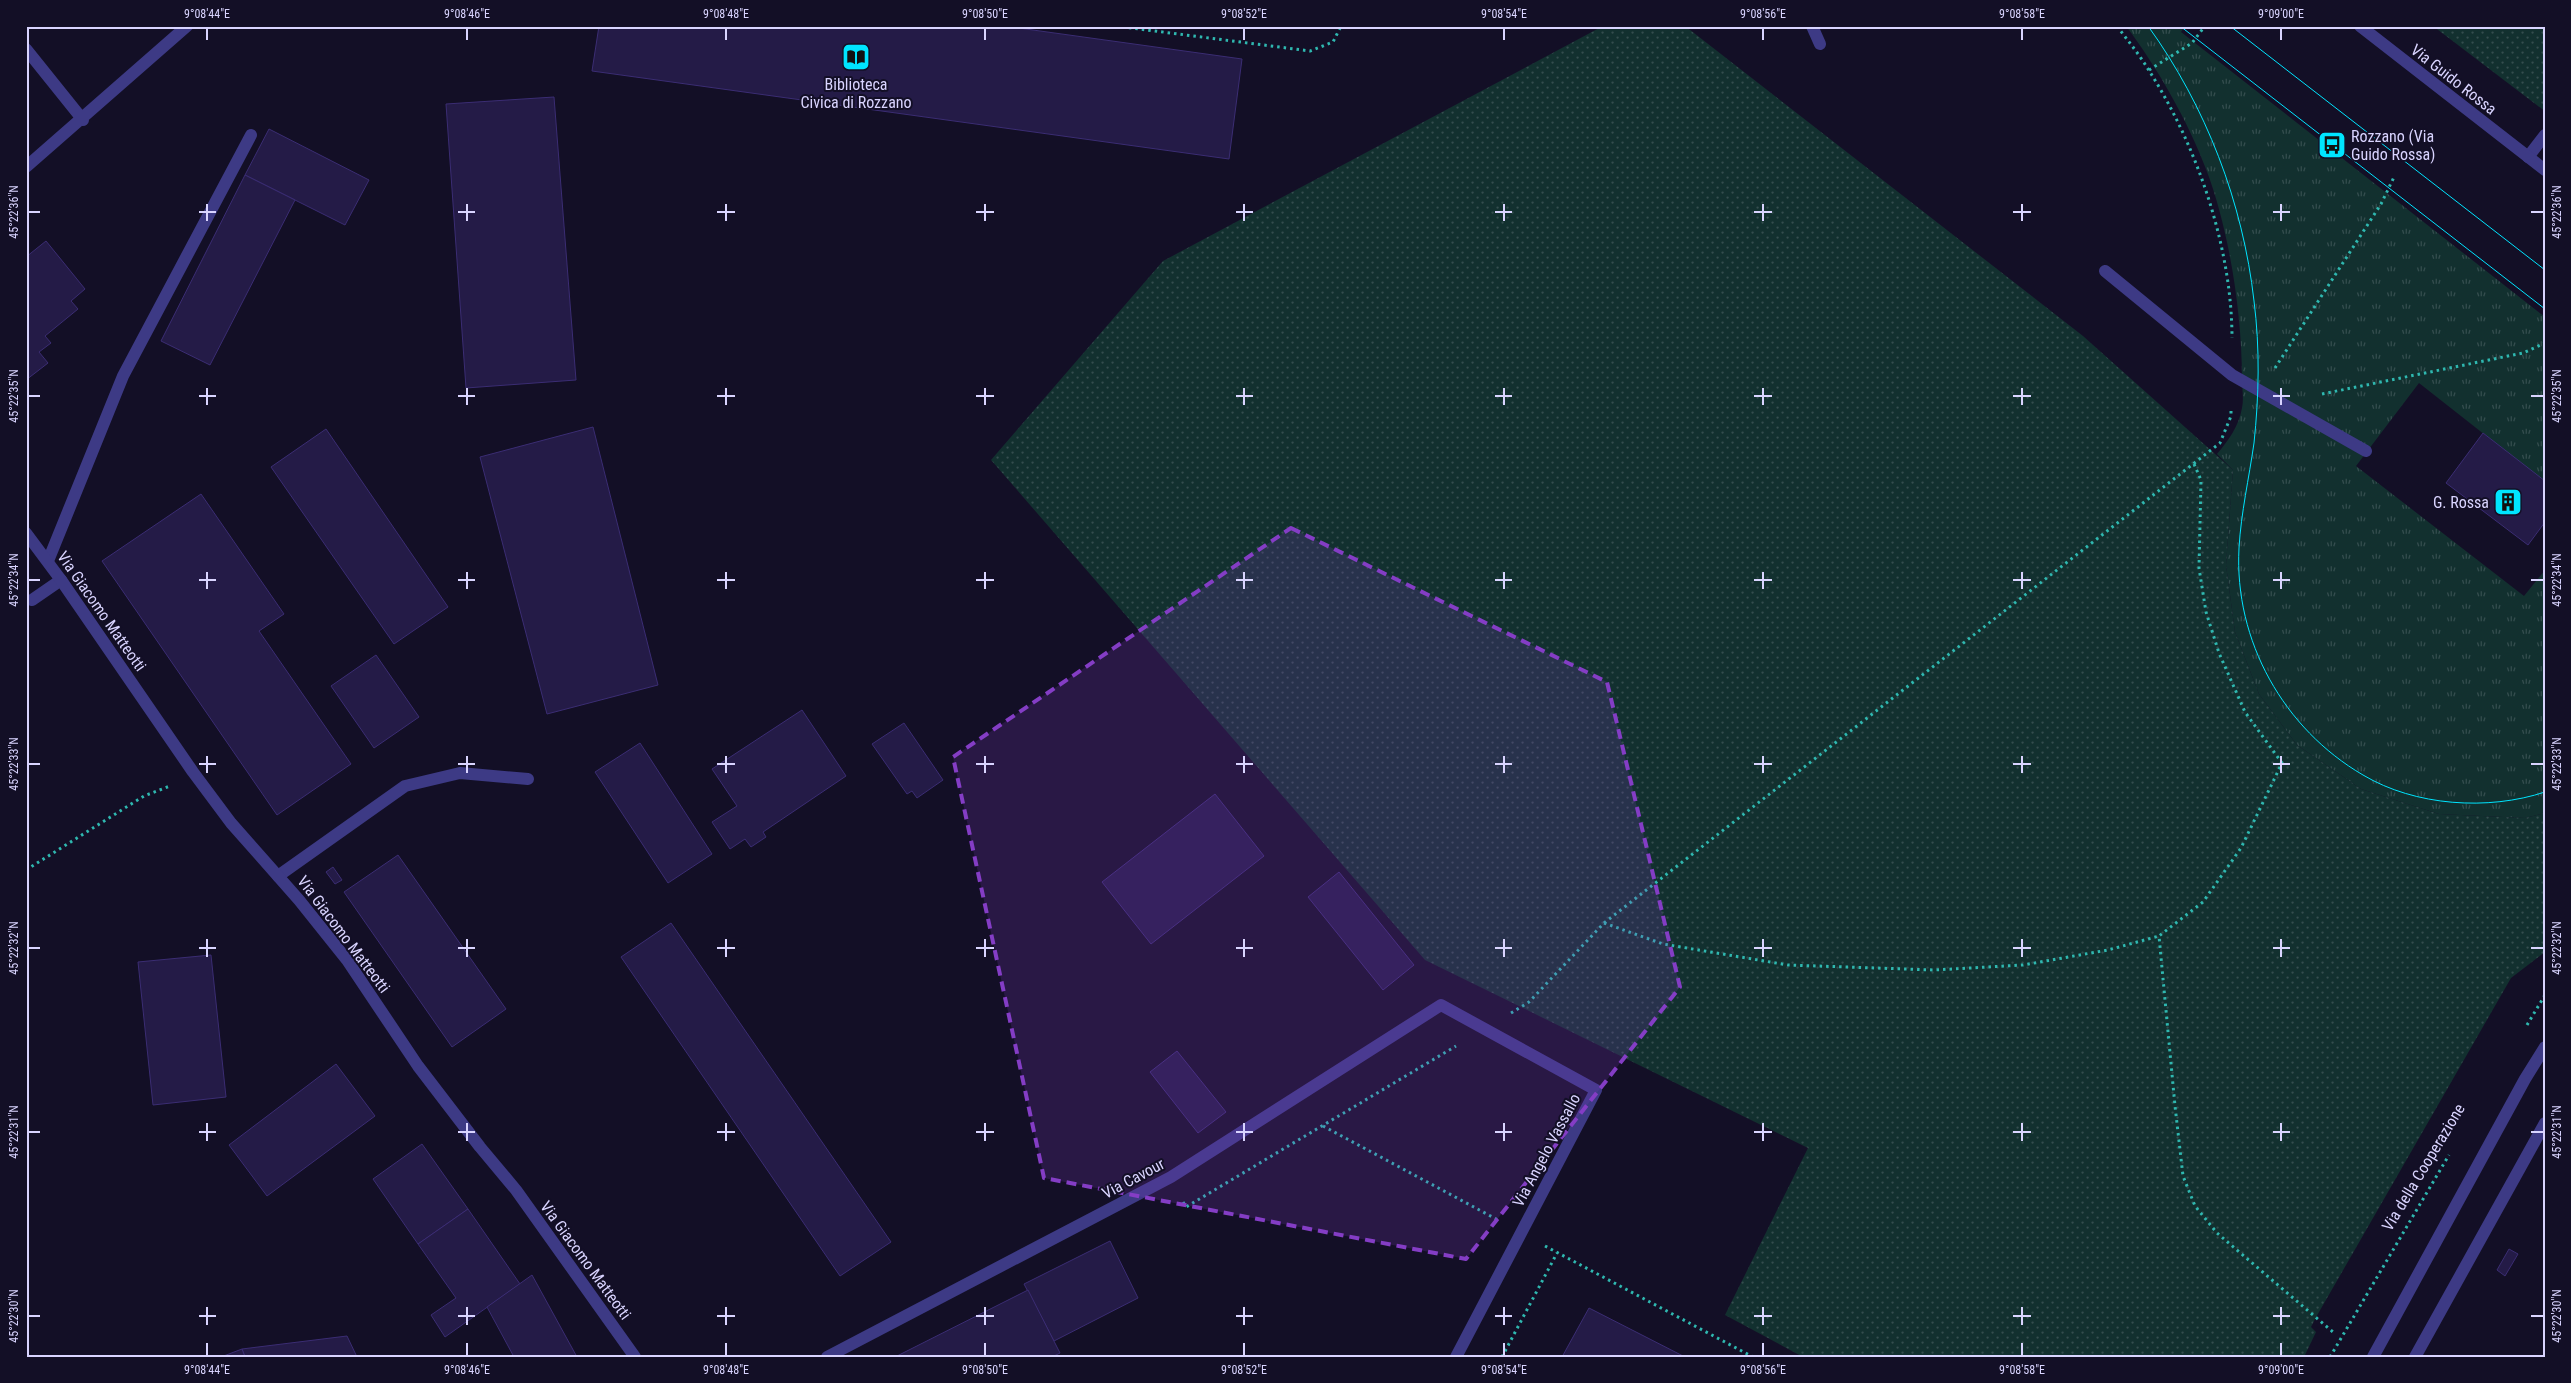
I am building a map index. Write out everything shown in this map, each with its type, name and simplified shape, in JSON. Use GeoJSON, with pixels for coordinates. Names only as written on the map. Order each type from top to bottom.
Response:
{"type":"FeatureCollection","features":[{"type":"Feature","properties":{"kind":"street"},"geometry":{"type":"LineString","coordinates":[[26,167],[83,120],[187,26]]}},
{"type":"Feature","properties":{"kind":"street"},"geometry":{"type":"LineString","coordinates":[[1812,26],[1820,44]]}},
{"type":"Feature","properties":{"kind":"street","name":"Via Guido Rossa"},"geometry":{"type":"LineString","coordinates":[[2360,26],[2545,170]]}},
{"type":"Feature","properties":{"kind":"street"},"geometry":{"type":"LineString","coordinates":[[26,49],[83,120]]}},
{"type":"Feature","properties":{"kind":"street"},"geometry":{"type":"LineString","coordinates":[[2528,157],[2545,135]]}},
{"type":"Feature","properties":{"kind":"street"},"geometry":{"type":"LineString","coordinates":[[48,560],[122,376],[251,136]]}},
{"type":"Feature","properties":{"kind":"street"},"geometry":{"type":"LineString","coordinates":[[2104,271],[2232,375],[2366,451]]}},
{"type":"Feature","properties":{"kind":"street","name":"Via Giacomo Matteotti"},"geometry":{"type":"LineString","coordinates":[[26,533],[48,560],[193,772],[231,823],[278,876],[346,960],[424,1073],[516,1190],[635,1357]]}},
{"type":"Feature","properties":{"kind":"street"},"geometry":{"type":"LineString","coordinates":[[32,600],[61,580]]}},
{"type":"Feature","properties":{"kind":"street"},"geometry":{"type":"LineString","coordinates":[[278,876],[405,786],[460,773],[528,779]]}},
{"type":"Feature","properties":{"kind":"street","name":"Via Angelo Vassallo"},"geometry":{"type":"LineString","coordinates":[[1441,1005],[1596,1090],[1456,1357]]}},
{"type":"Feature","properties":{"kind":"street","name":"Via Cavour"},"geometry":{"type":"LineString","coordinates":[[827,1357],[1171,1177],[1441,1005]]}},
{"type":"Feature","properties":{"kind":"street"},"geometry":{"type":"LineString","coordinates":[[2373,1357],[2525,1079],[2545,1047]]}},
{"type":"Feature","properties":{"kind":"street"},"geometry":{"type":"LineString","coordinates":[[2415,1357],[2545,1123]]}},
{"type":"Feature","properties":{"kind":"path"},"geometry":{"type":"LineString","coordinates":[[1116,26],[1310,51],[1333,42],[1342,26]]}},
{"type":"Feature","properties":{"kind":"path"},"geometry":{"type":"LineString","coordinates":[[1171,1177],[1186,1208],[1529,1002],[1604,923],[2220,443],[2230,416],[2232,326],[2225,266],[2209,200],[2182,134],[2149,70],[2117,26]]}},
{"type":"Feature","properties":{"kind":"path"},"geometry":{"type":"LineString","coordinates":[[2149,70],[2192,43],[2205,26]]}},
{"type":"Feature","properties":{"kind":"path"},"geometry":{"type":"LineString","coordinates":[[2265,394],[2276,366],[2381,204],[2395,174]]}},
{"type":"Feature","properties":{"kind":"path"},"geometry":{"type":"LineString","coordinates":[[2279,402],[2523,353],[2545,343]]}},
{"type":"Feature","properties":{"kind":"path"},"geometry":{"type":"LineString","coordinates":[[1604,923],[1663,944],[1788,965],[1934,970],[2023,965],[2108,950],[2159,936],[2203,902],[2241,848],[2282,762],[2246,712],[2219,653],[2206,612],[2199,568],[2201,480],[2194,464]]}},
{"type":"Feature","properties":{"kind":"path"},"geometry":{"type":"LineString","coordinates":[[26,870],[144,796],[172,786],[193,772]]}},
{"type":"Feature","properties":{"kind":"path"},"geometry":{"type":"LineString","coordinates":[[2159,936],[2174,1106],[2183,1176],[2195,1206],[2216,1233],[2333,1332]]}},
{"type":"Feature","properties":{"kind":"path"},"geometry":{"type":"LineString","coordinates":[[2524,1029],[2545,995]]}},
{"type":"Feature","properties":{"kind":"path","name":"Via della Cooperazione"},"geometry":{"type":"LineString","coordinates":[[2330,1357],[2453,1149]]}},
{"type":"Feature","properties":{"kind":"path"},"geometry":{"type":"LineString","coordinates":[[1502,1357],[1557,1253]]}},
{"type":"Feature","properties":{"kind":"highlighted area"},"geometry":{"type":"Polygon","coordinates":[[[1291,528],[1607,682],[1680,987],[1466,1259],[1044,1178],[953,757],[1291,528]]]}},
{"type":"Feature","properties":{"kind":"green space"},"geometry":{"type":"Polygon","coordinates":[[[1603,26],[1685,26],[2083,336],[2233,470],[2226,565],[2235,632],[2259,694],[2297,745],[2361,789],[2439,814],[2525,818],[2545,813],[2545,952],[2511,978],[2315,1319],[2311,1327],[2316,1332],[2304,1357],[1803,1357],[1725,1315],[1808,1148],[1425,960],[991,460],[1163,261],[1603,26]]]}},
{"type":"Feature","properties":{"kind":"green space"},"geometry":{"type":"Polygon","coordinates":[[[2126,26],[2185,26],[2181,32],[2545,317],[2545,482],[2419,383],[2356,466],[2524,596],[2545,570],[2545,813],[2525,818],[2439,814],[2361,789],[2297,745],[2259,694],[2235,632],[2226,565],[2233,470],[2217,454],[2236,427],[2241,415],[2243,401],[2240,326],[2233,272],[2214,193],[2199,151],[2181,113],[2160,77],[2126,26]]]}},
{"type":"Feature","properties":{"kind":"green space"},"geometry":{"type":"Polygon","coordinates":[[[2433,26],[2545,26],[2545,111],[2538,106],[2433,26]]]}},
{"type":"Feature","properties":{"kind":"building"},"geometry":{"type":"Polygon","coordinates":[[[599,26],[1004,26],[1242,59],[1229,159],[592,71],[599,26]]]}},
{"type":"Feature","properties":{"kind":"building"},"geometry":{"type":"Polygon","coordinates":[[[554,97],[576,380],[466,388],[446,104],[554,97]]]}},
{"type":"Feature","properties":{"kind":"building"},"geometry":{"type":"Polygon","coordinates":[[[269,129],[369,180],[345,225],[245,175],[269,129]]]}},
{"type":"Feature","properties":{"kind":"building"},"geometry":{"type":"Polygon","coordinates":[[[245,175],[295,200],[210,365],[161,341],[245,175]]]}},
{"type":"Feature","properties":{"kind":"building"},"geometry":{"type":"Polygon","coordinates":[[[46,241],[85,289],[71,301],[78,309],[45,336],[51,343],[39,352],[48,363],[26,380],[26,257],[46,241]]]}},
{"type":"Feature","properties":{"kind":"building"},"geometry":{"type":"Polygon","coordinates":[[[593,427],[658,685],[547,714],[480,457],[593,427]]]}},
{"type":"Feature","properties":{"kind":"building"},"geometry":{"type":"Polygon","coordinates":[[[326,429],[448,607],[394,644],[271,467],[326,429]]]}},
{"type":"Feature","properties":{"kind":"building","name":"G. Rossa"},"geometry":{"type":"Polygon","coordinates":[[[2483,433],[2545,481],[2545,522],[2528,545],[2446,483],[2483,433]]]}},
{"type":"Feature","properties":{"kind":"building"},"geometry":{"type":"Polygon","coordinates":[[[201,494],[284,614],[259,631],[351,764],[277,815],[102,561],[201,494]]]}},
{"type":"Feature","properties":{"kind":"building"},"geometry":{"type":"Polygon","coordinates":[[[376,655],[419,717],[374,748],[331,686],[376,655]]]}},
{"type":"Feature","properties":{"kind":"building"},"geometry":{"type":"Polygon","coordinates":[[[802,710],[846,776],[763,832],[766,837],[751,847],[745,839],[730,849],[712,822],[737,806],[712,769],[802,710]]]}},
{"type":"Feature","properties":{"kind":"building"},"geometry":{"type":"Polygon","coordinates":[[[904,723],[943,780],[917,798],[912,791],[907,794],[872,744],[904,723]]]}},
{"type":"Feature","properties":{"kind":"building"},"geometry":{"type":"Polygon","coordinates":[[[640,743],[712,854],[668,883],[595,772],[640,743]]]}},
{"type":"Feature","properties":{"kind":"building"},"geometry":{"type":"Polygon","coordinates":[[[1215,794],[1264,856],[1151,944],[1102,882],[1215,794]]]}},
{"type":"Feature","properties":{"kind":"building"},"geometry":{"type":"Polygon","coordinates":[[[398,855],[506,1009],[452,1047],[344,892],[398,855]]]}},
{"type":"Feature","properties":{"kind":"building"},"geometry":{"type":"Polygon","coordinates":[[[333,867],[342,880],[335,884],[326,872],[333,867]]]}},
{"type":"Feature","properties":{"kind":"building"},"geometry":{"type":"Polygon","coordinates":[[[1339,872],[1414,965],[1383,990],[1308,897],[1339,872]]]}},
{"type":"Feature","properties":{"kind":"building"},"geometry":{"type":"Polygon","coordinates":[[[671,923],[891,1242],[840,1276],[621,957],[671,923]]]}},
{"type":"Feature","properties":{"kind":"building"},"geometry":{"type":"Polygon","coordinates":[[[211,955],[226,1097],[153,1105],[138,962],[211,955]]]}},
{"type":"Feature","properties":{"kind":"building"},"geometry":{"type":"Polygon","coordinates":[[[1177,1051],[1226,1112],[1198,1133],[1150,1072],[1177,1051]]]}},
{"type":"Feature","properties":{"kind":"building"},"geometry":{"type":"Polygon","coordinates":[[[336,1064],[375,1116],[267,1196],[229,1145],[336,1064]]]}},
{"type":"Feature","properties":{"kind":"building"},"geometry":{"type":"Polygon","coordinates":[[[422,1144],[468,1209],[418,1244],[373,1179],[422,1144]]]}},
{"type":"Feature","properties":{"kind":"building"},"geometry":{"type":"Polygon","coordinates":[[[468,1209],[520,1284],[445,1337],[431,1315],[456,1298],[418,1244],[468,1209]]]}},
{"type":"Feature","properties":{"kind":"building"},"geometry":{"type":"Polygon","coordinates":[[[1110,1241],[1138,1298],[1054,1341],[1024,1284],[1110,1241]]]}},
{"type":"Feature","properties":{"kind":"building"},"geometry":{"type":"Polygon","coordinates":[[[2509,1249],[2518,1254],[2505,1276],[2497,1270],[2509,1249]]]}},
{"type":"Feature","properties":{"kind":"building"},"geometry":{"type":"Polygon","coordinates":[[[532,1275],[577,1357],[514,1357],[487,1307],[532,1275]]]}},
{"type":"Feature","properties":{"kind":"building"},"geometry":{"type":"Polygon","coordinates":[[[1028,1290],[1060,1353],[1052,1357],[895,1357],[1028,1290]]]}},
{"type":"Feature","properties":{"kind":"building"},"geometry":{"type":"Polygon","coordinates":[[[1589,1308],[1685,1357],[1562,1357],[1589,1308]]]}},
{"type":"Feature","properties":{"kind":"building"},"geometry":{"type":"Polygon","coordinates":[[[347,1336],[357,1357],[245,1357],[242,1349],[347,1336]]]}},
{"type":"Feature","properties":{"kind":"building"},"geometry":{"type":"Polygon","coordinates":[[[242,1349],[245,1357],[221,1357],[242,1349]]]}},
{"type":"Feature","properties":{"kind":"tram line"},"geometry":{"type":"LineString","coordinates":[[2148,26],[2169,57],[2187,89],[2219,157],[2231,192],[2249,264],[2257,336],[2258,390],[2254,443],[2240,535],[2240,583],[2245,616],[2255,649],[2270,679],[2288,707],[2310,733],[2335,756],[2363,775],[2383,785],[2428,799],[2452,802],[2500,802],[2545,792]]}},
{"type":"Feature","properties":{"kind":"tram line"},"geometry":{"type":"LineString","coordinates":[[2180,26],[2545,309]]}},
{"type":"Feature","properties":{"kind":"tram line"},"geometry":{"type":"LineString","coordinates":[[2230,26],[2545,270]]}},
{"type":"Feature","properties":{"kind":"place","name":"Biblioteca Civica di Rozzano"},"geometry":{"type":"Point","coordinates":[856,57]}},
{"type":"Feature","properties":{"kind":"place","name":"Rozzano (Via Guido Rossa)"},"geometry":{"type":"Point","coordinates":[2332,145]}},
{"type":"Feature","properties":{"kind":"place","name":"G. Rossa"},"geometry":{"type":"Point","coordinates":[2508,502]}}]}
